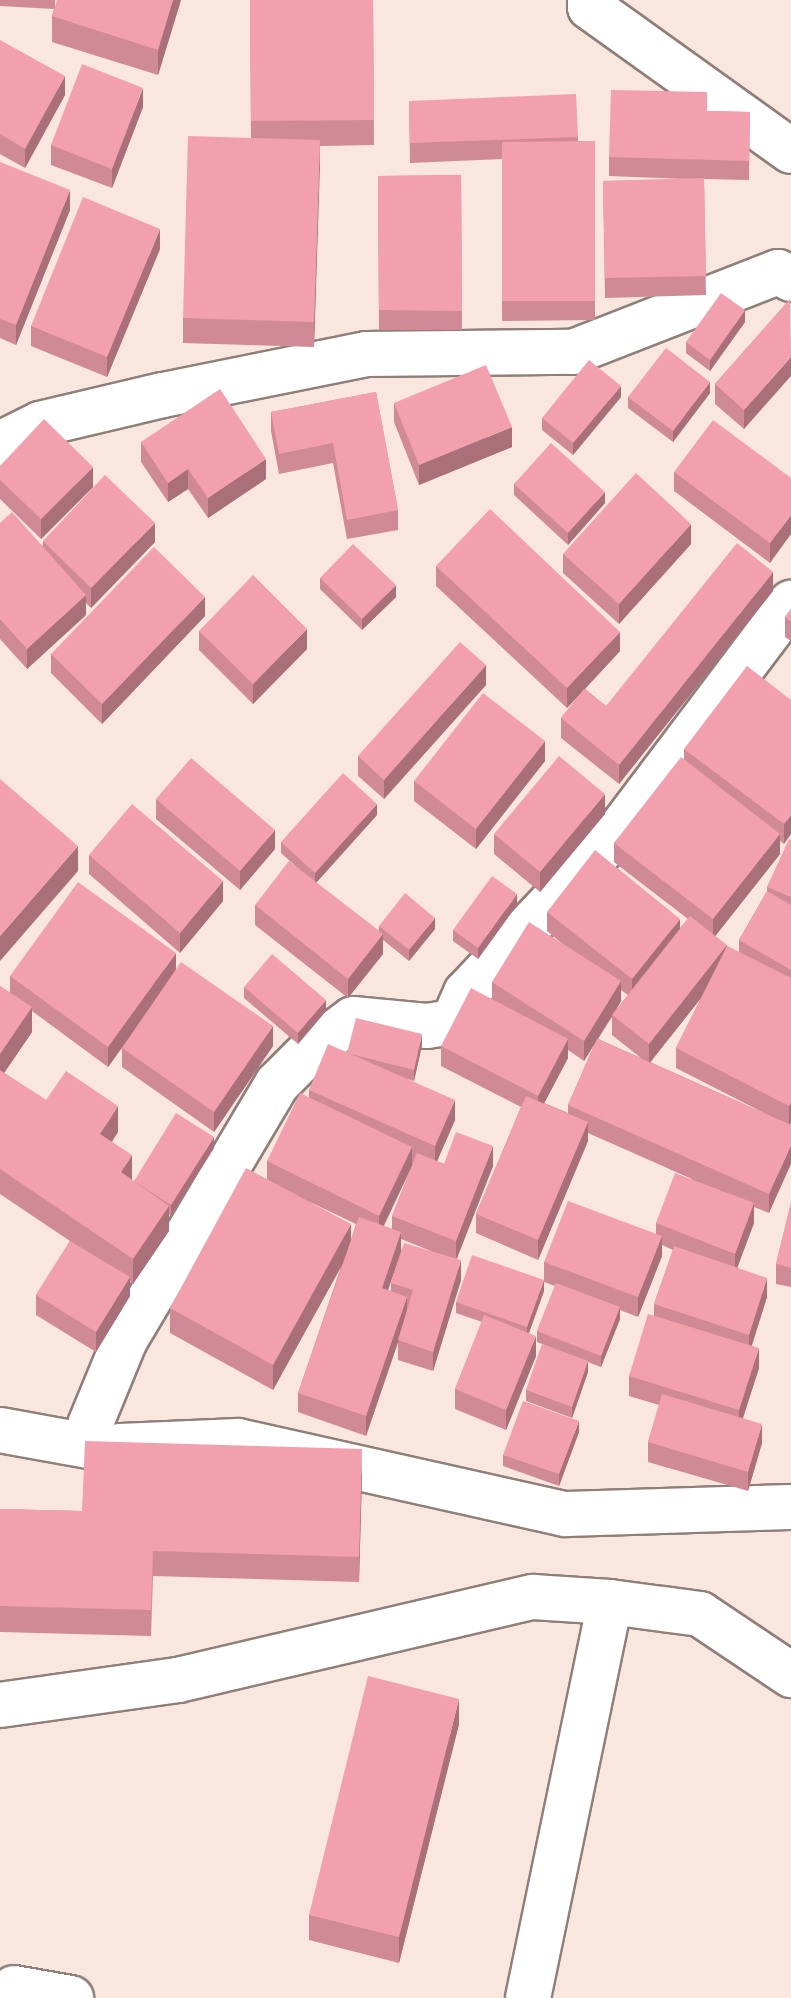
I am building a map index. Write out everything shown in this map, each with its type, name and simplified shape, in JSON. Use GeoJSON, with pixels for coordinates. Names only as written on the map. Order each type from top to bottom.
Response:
{"type":"FeatureCollection","features":[{"type":"Feature","properties":{"kind":"street"},"geometry":{"type":"LineString","coordinates":[[590,0],[590,7],[791,151]]}},
{"type":"Feature","properties":{"kind":"street"},"geometry":{"type":"LineString","coordinates":[[0,444],[40,424],[163,395],[366,354],[573,352],[778,272],[791,279]]}},
{"type":"Feature","properties":{"kind":"street"},"geometry":{"type":"LineString","coordinates":[[94,1447],[90,1425],[125,1340],[277,1084],[311,1050],[353,1019],[427,1026],[453,1022],[466,993],[619,831],[791,603]]}},
{"type":"Feature","properties":{"kind":"street"},"geometry":{"type":"LineString","coordinates":[[0,1430],[94,1447],[238,1441],[565,1514],[791,1507]]}},
{"type":"Feature","properties":{"kind":"street"},"geometry":{"type":"LineString","coordinates":[[0,1705],[178,1680],[533,1597],[610,1602],[700,1614],[791,1675]]}},
{"type":"Feature","properties":{"kind":"street"},"geometry":{"type":"LineString","coordinates":[[528,1998],[610,1602]]}},
{"type":"Feature","properties":{"kind":"street"},"geometry":{"type":"LineString","coordinates":[[14,1988],[71,1998]]}},
{"type":"Feature","properties":{"kind":"building"},"geometry":{"type":"Polygon","coordinates":[[[57,0],[173,0],[158,50],[52,16],[57,0]]]}},
{"type":"Feature","properties":{"kind":"building"},"geometry":{"type":"Polygon","coordinates":[[[250,0],[373,0],[374,120],[251,121],[250,0]]]}},
{"type":"Feature","properties":{"kind":"building"},"geometry":{"type":"Polygon","coordinates":[[[0,40],[65,76],[25,149],[0,134],[0,40]]]}},
{"type":"Feature","properties":{"kind":"building"},"geometry":{"type":"Polygon","coordinates":[[[82,64],[143,88],[112,169],[51,145],[82,64]]]}},
{"type":"Feature","properties":{"kind":"building"},"geometry":{"type":"Polygon","coordinates":[[[611,90],[707,92],[707,111],[750,112],[749,161],[609,157],[611,90]]]}},
{"type":"Feature","properties":{"kind":"building"},"geometry":{"type":"Polygon","coordinates":[[[576,94],[578,137],[410,143],[409,101],[576,94]]]}},
{"type":"Feature","properties":{"kind":"building"},"geometry":{"type":"Polygon","coordinates":[[[188,136],[320,140],[314,322],[183,318],[188,136]]]}},
{"type":"Feature","properties":{"kind":"building"},"geometry":{"type":"Polygon","coordinates":[[[595,141],[595,301],[502,301],[502,142],[595,141]]]}},
{"type":"Feature","properties":{"kind":"building"},"geometry":{"type":"Polygon","coordinates":[[[0,162],[70,190],[16,325],[0,319],[0,162]]]}},
{"type":"Feature","properties":{"kind":"building"},"geometry":{"type":"Polygon","coordinates":[[[461,175],[462,311],[379,310],[378,176],[461,175]]]}},
{"type":"Feature","properties":{"kind":"building"},"geometry":{"type":"Polygon","coordinates":[[[704,178],[706,276],[605,278],[603,181],[704,178]]]}},
{"type":"Feature","properties":{"kind":"building"},"geometry":{"type":"Polygon","coordinates":[[[83,197],[160,229],[107,357],[31,326],[83,197]]]}},
{"type":"Feature","properties":{"kind":"building"},"geometry":{"type":"Polygon","coordinates":[[[721,293],[745,310],[710,360],[686,342],[721,293]]]}},
{"type":"Feature","properties":{"kind":"building"},"geometry":{"type":"Polygon","coordinates":[[[790,299],[791,357],[744,410],[715,384],[790,299]]]}},
{"type":"Feature","properties":{"kind":"building"},"geometry":{"type":"Polygon","coordinates":[[[666,348],[710,382],[673,431],[628,397],[666,348]]]}},
{"type":"Feature","properties":{"kind":"building"},"geometry":{"type":"Polygon","coordinates":[[[589,360],[621,386],[573,443],[542,418],[589,360]]]}},
{"type":"Feature","properties":{"kind":"building"},"geometry":{"type":"Polygon","coordinates":[[[486,365],[512,427],[419,465],[394,403],[486,365]]]}},
{"type":"Feature","properties":{"kind":"building"},"geometry":{"type":"Polygon","coordinates":[[[220,389],[266,459],[208,498],[188,469],[168,483],[141,442],[220,389]]]}},
{"type":"Feature","properties":{"kind":"building"},"geometry":{"type":"Polygon","coordinates":[[[376,392],[398,510],[347,520],[333,443],[279,454],[271,412],[376,392]]]}},
{"type":"Feature","properties":{"kind":"building"},"geometry":{"type":"Polygon","coordinates":[[[44,419],[93,467],[41,519],[0,480],[0,466],[44,419]]]}},
{"type":"Feature","properties":{"kind":"building"},"geometry":{"type":"Polygon","coordinates":[[[713,420],[791,478],[791,515],[770,543],[674,472],[713,420]]]}},
{"type":"Feature","properties":{"kind":"building"},"geometry":{"type":"Polygon","coordinates":[[[551,443],[605,492],[568,533],[514,484],[551,443]]]}},
{"type":"Feature","properties":{"kind":"building"},"geometry":{"type":"Polygon","coordinates":[[[636,473],[691,524],[619,604],[563,554],[636,473]]]}},
{"type":"Feature","properties":{"kind":"building"},"geometry":{"type":"Polygon","coordinates":[[[105,475],[155,523],[91,588],[43,541],[105,475]]]}},
{"type":"Feature","properties":{"kind":"building"},"geometry":{"type":"Polygon","coordinates":[[[490,509],[620,632],[567,688],[436,566],[490,509]]]}},
{"type":"Feature","properties":{"kind":"building"},"geometry":{"type":"Polygon","coordinates":[[[12,512],[86,595],[27,649],[0,619],[0,523],[12,512]]]}},
{"type":"Feature","properties":{"kind":"building"},"geometry":{"type":"Polygon","coordinates":[[[737,543],[773,572],[619,765],[561,718],[584,689],[606,706],[737,543]]]}},
{"type":"Feature","properties":{"kind":"building"},"geometry":{"type":"Polygon","coordinates":[[[353,544],[396,585],[362,619],[320,578],[353,544]]]}},
{"type":"Feature","properties":{"kind":"building"},"geometry":{"type":"Polygon","coordinates":[[[154,547],[205,597],[102,704],[51,654],[154,547]]]}},
{"type":"Feature","properties":{"kind":"building"},"geometry":{"type":"Polygon","coordinates":[[[253,575],[307,629],[253,684],[199,631],[253,575]]]}},
{"type":"Feature","properties":{"kind":"building"},"geometry":{"type":"Polygon","coordinates":[[[460,642],[486,665],[384,780],[358,756],[460,642]]]}},
{"type":"Feature","properties":{"kind":"building"},"geometry":{"type":"Polygon","coordinates":[[[747,666],[791,700],[791,815],[784,824],[684,749],[747,666]]]}},
{"type":"Feature","properties":{"kind":"building"},"geometry":{"type":"Polygon","coordinates":[[[483,693],[545,741],[476,829],[414,781],[483,693]]]}},
{"type":"Feature","properties":{"kind":"building"},"geometry":{"type":"Polygon","coordinates":[[[559,756],[605,794],[540,872],[494,834],[559,756]]]}},
{"type":"Feature","properties":{"kind":"building"},"geometry":{"type":"Polygon","coordinates":[[[681,757],[780,834],[713,919],[614,843],[681,757]]]}},
{"type":"Feature","properties":{"kind":"building"},"geometry":{"type":"Polygon","coordinates":[[[191,758],[275,830],[240,871],[156,799],[191,758]]]}},
{"type":"Feature","properties":{"kind":"building"},"geometry":{"type":"Polygon","coordinates":[[[343,773],[377,804],[315,873],[281,842],[343,773]]]}},
{"type":"Feature","properties":{"kind":"building"},"geometry":{"type":"Polygon","coordinates":[[[0,779],[78,846],[0,936],[0,779]]]}},
{"type":"Feature","properties":{"kind":"building"},"geometry":{"type":"Polygon","coordinates":[[[132,804],[223,881],[180,933],[89,855],[132,804]]]}},
{"type":"Feature","properties":{"kind":"building"},"geometry":{"type":"Polygon","coordinates":[[[791,840],[791,897],[767,887],[791,840]]]}},
{"type":"Feature","properties":{"kind":"building"},"geometry":{"type":"Polygon","coordinates":[[[595,850],[680,919],[632,979],[547,912],[595,850]]]}},
{"type":"Feature","properties":{"kind":"building"},"geometry":{"type":"Polygon","coordinates":[[[289,861],[383,934],[348,979],[255,905],[289,861]]]}},
{"type":"Feature","properties":{"kind":"building"},"geometry":{"type":"Polygon","coordinates":[[[492,876],[517,894],[478,948],[453,930],[492,876]]]}},
{"type":"Feature","properties":{"kind":"building"},"geometry":{"type":"Polygon","coordinates":[[[78,882],[176,953],[108,1047],[10,976],[78,882]]]}},
{"type":"Feature","properties":{"kind":"building"},"geometry":{"type":"Polygon","coordinates":[[[767,891],[791,905],[791,970],[739,940],[767,891]]]}},
{"type":"Feature","properties":{"kind":"building"},"geometry":{"type":"Polygon","coordinates":[[[405,893],[435,918],[409,950],[379,926],[405,893]]]}},
{"type":"Feature","properties":{"kind":"building"},"geometry":{"type":"Polygon","coordinates":[[[690,916],[727,945],[649,1044],[612,1015],[690,916]]]}},
{"type":"Feature","properties":{"kind":"building"},"geometry":{"type":"Polygon","coordinates":[[[529,922],[621,981],[584,1041],[492,982],[529,922]]]}},
{"type":"Feature","properties":{"kind":"building"},"geometry":{"type":"Polygon","coordinates":[[[727,946],[791,978],[789,1106],[676,1048],[727,946]]]}},
{"type":"Feature","properties":{"kind":"building"},"geometry":{"type":"Polygon","coordinates":[[[272,954],[326,1000],[298,1033],[244,987],[272,954]]]}},
{"type":"Feature","properties":{"kind":"building"},"geometry":{"type":"Polygon","coordinates":[[[181,962],[273,1026],[214,1112],[122,1048],[181,962]]]}},
{"type":"Feature","properties":{"kind":"building"},"geometry":{"type":"Polygon","coordinates":[[[0,986],[32,1007],[0,1054],[0,986]]]}},
{"type":"Feature","properties":{"kind":"building"},"geometry":{"type":"Polygon","coordinates":[[[471,988],[568,1039],[538,1096],[441,1046],[471,988]]]}},
{"type":"Feature","properties":{"kind":"building"},"geometry":{"type":"Polygon","coordinates":[[[356,1018],[422,1034],[414,1070],[347,1053],[356,1018]]]}},
{"type":"Feature","properties":{"kind":"building"},"geometry":{"type":"Polygon","coordinates":[[[597,1039],[791,1125],[791,1145],[769,1194],[568,1105],[597,1039]]]}},
{"type":"Feature","properties":{"kind":"building"},"geometry":{"type":"Polygon","coordinates":[[[328,1044],[455,1100],[435,1146],[309,1090],[328,1044]]]}},
{"type":"Feature","properties":{"kind":"building"},"geometry":{"type":"Polygon","coordinates":[[[0,1070],[46,1100],[66,1071],[118,1106],[100,1134],[132,1155],[121,1172],[169,1206],[133,1259],[0,1169],[0,1070]]]}},
{"type":"Feature","properties":{"kind":"building"},"geometry":{"type":"Polygon","coordinates":[[[300,1093],[412,1147],[379,1216],[267,1161],[300,1093]]]}},
{"type":"Feature","properties":{"kind":"building"},"geometry":{"type":"Polygon","coordinates":[[[526,1096],[588,1122],[538,1240],[476,1214],[526,1096]]]}},
{"type":"Feature","properties":{"kind":"building"},"geometry":{"type":"Polygon","coordinates":[[[176,1113],[214,1137],[171,1205],[134,1181],[176,1113]]]}},
{"type":"Feature","properties":{"kind":"building"},"geometry":{"type":"Polygon","coordinates":[[[456,1132],[493,1146],[456,1241],[392,1216],[417,1153],[444,1164],[456,1132]]]}},
{"type":"Feature","properties":{"kind":"building"},"geometry":{"type":"Polygon","coordinates":[[[246,1168],[351,1224],[273,1365],[170,1308],[246,1168]]]}},
{"type":"Feature","properties":{"kind":"building"},"geometry":{"type":"Polygon","coordinates":[[[675,1173],[754,1203],[735,1254],[656,1223],[675,1173]]]}},
{"type":"Feature","properties":{"kind":"building"},"geometry":{"type":"Polygon","coordinates":[[[568,1201],[662,1236],[638,1297],[544,1262],[568,1201]]]}},
{"type":"Feature","properties":{"kind":"building"},"geometry":{"type":"Polygon","coordinates":[[[791,1203],[791,1268],[776,1264],[791,1203]]]}},
{"type":"Feature","properties":{"kind":"building"},"geometry":{"type":"Polygon","coordinates":[[[359,1217],[401,1232],[382,1288],[407,1297],[366,1416],[298,1393],[359,1217]]]}},
{"type":"Feature","properties":{"kind":"building"},"geometry":{"type":"Polygon","coordinates":[[[70,1241],[130,1277],[96,1332],[36,1295],[70,1241]]]}},
{"type":"Feature","properties":{"kind":"building"},"geometry":{"type":"Polygon","coordinates":[[[404,1243],[461,1260],[433,1352],[398,1340],[413,1290],[391,1283],[404,1243]]]}},
{"type":"Feature","properties":{"kind":"building"},"geometry":{"type":"Polygon","coordinates":[[[674,1246],[767,1278],[749,1335],[654,1304],[674,1246]]]}},
{"type":"Feature","properties":{"kind":"building"},"geometry":{"type":"Polygon","coordinates":[[[472,1255],[544,1280],[527,1327],[456,1302],[472,1255]]]}},
{"type":"Feature","properties":{"kind":"building"},"geometry":{"type":"Polygon","coordinates":[[[556,1283],[620,1307],[601,1356],[537,1331],[556,1283]]]}},
{"type":"Feature","properties":{"kind":"building"},"geometry":{"type":"Polygon","coordinates":[[[648,1314],[759,1348],[739,1410],[629,1376],[648,1314]]]}},
{"type":"Feature","properties":{"kind":"building"},"geometry":{"type":"Polygon","coordinates":[[[484,1315],[536,1336],[506,1410],[455,1389],[484,1315]]]}},
{"type":"Feature","properties":{"kind":"building"},"geometry":{"type":"Polygon","coordinates":[[[542,1344],[588,1361],[572,1407],[526,1390],[542,1344]]]}},
{"type":"Feature","properties":{"kind":"building"},"geometry":{"type":"Polygon","coordinates":[[[662,1394],[762,1424],[748,1472],[648,1442],[662,1394]]]}},
{"type":"Feature","properties":{"kind":"building"},"geometry":{"type":"Polygon","coordinates":[[[523,1401],[579,1421],[559,1474],[503,1455],[523,1401]]]}},
{"type":"Feature","properties":{"kind":"building"},"geometry":{"type":"Polygon","coordinates":[[[85,1441],[362,1449],[359,1557],[153,1551],[151,1610],[0,1606],[0,1509],[82,1511],[85,1441]]]}},
{"type":"Feature","properties":{"kind":"building"},"geometry":{"type":"Polygon","coordinates":[[[368,1676],[459,1699],[399,1937],[309,1915],[368,1676]]]}}]}
